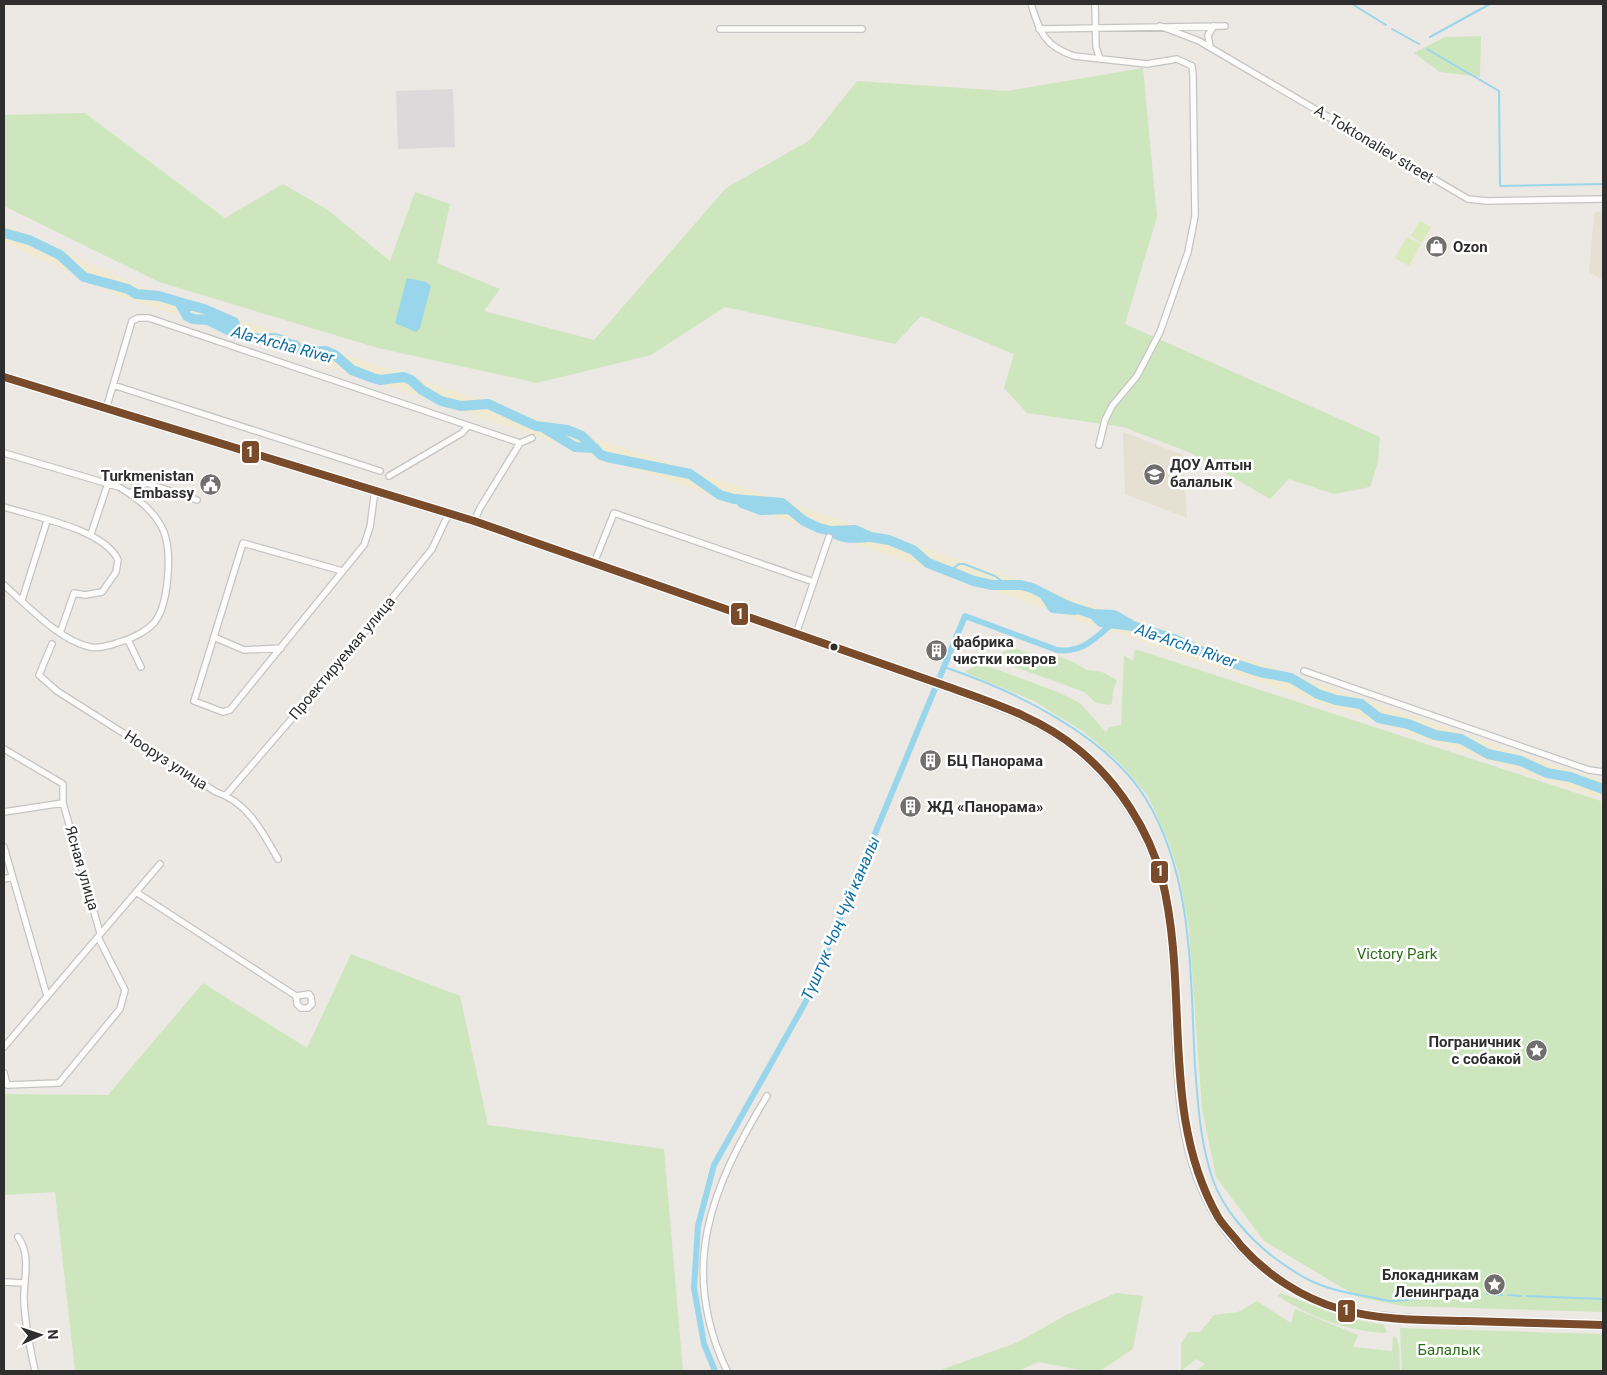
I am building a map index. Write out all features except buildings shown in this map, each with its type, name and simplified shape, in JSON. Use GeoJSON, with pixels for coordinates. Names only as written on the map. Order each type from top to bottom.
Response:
{"type":"FeatureCollection","features":[{"type":"Feature","properties":{"kind":"main road"},"geometry":{"type":"LineString","coordinates":[[4,377],[474,521],[943,685],[1008,709],[1038,723],[1067,741],[1111,783],[1143,831],[1158,866],[1169,915],[1181,1095],[1191,1157],[1200,1186],[1213,1211],[1245,1252],[1289,1287],[1320,1302],[1353,1312],[1420,1320],[1603,1325]]}},
{"type":"Feature","properties":{"kind":"street"},"geometry":{"type":"LineString","coordinates":[[1031,4],[1044,39],[1065,53],[1147,64],[1177,59],[1192,66],[1195,216],[1188,252],[1160,332],[1137,376],[1112,406],[1105,420],[1099,445]]}},
{"type":"Feature","properties":{"kind":"street"},"geometry":{"type":"LineString","coordinates":[[1095,4],[1096,47],[1100,59]]}},
{"type":"Feature","properties":{"kind":"street","name":"A. Toktonaliev street"},"geometry":{"type":"LineString","coordinates":[[1160,26],[1189,36],[1210,47],[1468,199],[1487,201],[1603,199]]}},
{"type":"Feature","properties":{"kind":"street"},"geometry":{"type":"LineString","coordinates":[[1210,47],[1208,35],[1214,26]]}},
{"type":"Feature","properties":{"kind":"street"},"geometry":{"type":"LineString","coordinates":[[1039,29],[1225,26]]}},
{"type":"Feature","properties":{"kind":"street"},"geometry":{"type":"LineString","coordinates":[[720,29],[862,29]]}},
{"type":"Feature","properties":{"kind":"street"},"geometry":{"type":"LineString","coordinates":[[106,409],[132,321],[138,318],[148,318],[520,443]]}},
{"type":"Feature","properties":{"kind":"street"},"geometry":{"type":"LineString","coordinates":[[113,385],[380,471]]}},
{"type":"Feature","properties":{"kind":"street"},"geometry":{"type":"LineString","coordinates":[[389,476],[462,433],[468,426]]}},
{"type":"Feature","properties":{"kind":"street"},"geometry":{"type":"LineString","coordinates":[[474,521],[520,443],[532,438]]}},
{"type":"Feature","properties":{"kind":"street"},"geometry":{"type":"LineString","coordinates":[[4,453],[108,484],[130,493],[149,510],[163,530],[168,567],[159,614],[152,624],[128,640],[97,648],[90,647],[60,633],[4,585]]}},
{"type":"Feature","properties":{"kind":"street"},"geometry":{"type":"LineString","coordinates":[[130,493],[146,483],[196,500]]}},
{"type":"Feature","properties":{"kind":"street"},"geometry":{"type":"LineString","coordinates":[[91,534],[108,484]]}},
{"type":"Feature","properties":{"kind":"street"},"geometry":{"type":"LineString","coordinates":[[342,571],[243,543],[194,701],[223,712],[230,710],[364,545],[370,527],[376,490]]}},
{"type":"Feature","properties":{"kind":"street"},"geometry":{"type":"LineString","coordinates":[[4,507],[91,534],[102,540],[115,553],[118,560],[116,572],[102,592],[85,595],[74,593],[60,633]]}},
{"type":"Feature","properties":{"kind":"street","name":"Проектируемая улица"},"geometry":{"type":"LineString","coordinates":[[226,795],[332,672],[432,550],[449,513]]}},
{"type":"Feature","properties":{"kind":"street"},"geometry":{"type":"LineString","coordinates":[[594,563],[614,513],[814,582]]}},
{"type":"Feature","properties":{"kind":"street"},"geometry":{"type":"LineString","coordinates":[[22,600],[48,521]]}},
{"type":"Feature","properties":{"kind":"street"},"geometry":{"type":"LineString","coordinates":[[796,634],[829,537]]}},
{"type":"Feature","properties":{"kind":"street"},"geometry":{"type":"LineString","coordinates":[[214,637],[244,650],[281,648]]}},
{"type":"Feature","properties":{"kind":"street"},"geometry":{"type":"LineString","coordinates":[[128,640],[141,667]]}},
{"type":"Feature","properties":{"kind":"street","name":"Нооруз улица"},"geometry":{"type":"LineString","coordinates":[[52,644],[39,675],[65,696],[216,792],[226,795],[256,819],[278,859]]}},
{"type":"Feature","properties":{"kind":"street"},"geometry":{"type":"LineString","coordinates":[[1304,671],[1571,764],[1603,772]]}},
{"type":"Feature","properties":{"kind":"street","name":"Ясная улица"},"geometry":{"type":"LineString","coordinates":[[4,749],[63,784],[63,803],[99,935],[126,990],[120,1009],[59,1083],[7,1085],[4,1074]]}},
{"type":"Feature","properties":{"kind":"street"},"geometry":{"type":"LineString","coordinates":[[4,812],[63,803]]}},
{"type":"Feature","properties":{"kind":"street"},"geometry":{"type":"LineString","coordinates":[[4,847],[47,996]]}},
{"type":"Feature","properties":{"kind":"street"},"geometry":{"type":"LineString","coordinates":[[4,1047],[160,864]]}},
{"type":"Feature","properties":{"kind":"street"},"geometry":{"type":"LineString","coordinates":[[4,879],[12,877]]}},
{"type":"Feature","properties":{"kind":"street"},"geometry":{"type":"LineString","coordinates":[[136,892],[296,996]]}},
{"type":"Feature","properties":{"kind":"street"},"geometry":{"type":"LineString","coordinates":[[727,1371],[706,1314],[702,1282],[706,1240],[710,1218],[726,1170],[767,1096]]}},
{"type":"Feature","properties":{"kind":"street"},"geometry":{"type":"LineString","coordinates":[[18,1237],[23,1244],[26,1256],[24,1283],[26,1321],[35,1371]]}},
{"type":"Feature","properties":{"kind":"street"},"geometry":{"type":"LineString","coordinates":[[4,1282],[24,1283]]}},
{"type":"Feature","properties":{"kind":"shaded area"},"geometry":{"type":"Polygon","coordinates":[[[453,89],[455,147],[398,149],[396,91],[453,89]]]}},
{"type":"Feature","properties":{"kind":"shaded area"},"geometry":{"type":"Polygon","coordinates":[[[1603,211],[1603,280],[1589,272],[1594,215],[1596,212],[1603,211]]]}},
{"type":"Feature","properties":{"kind":"shaded area","name":"ДОУ Алтын балалык"},"geometry":{"type":"Polygon","coordinates":[[[1123,432],[1183,455],[1187,518],[1125,494],[1123,432]]]}},
{"type":"Feature","properties":{"kind":"green space"},"geometry":{"type":"Polygon","coordinates":[[[1481,36],[1480,77],[1440,72],[1414,53],[1445,37],[1481,36]]]}},
{"type":"Feature","properties":{"kind":"green space"},"geometry":{"type":"Polygon","coordinates":[[[1143,68],[1157,217],[1125,324],[1380,437],[1378,462],[1370,487],[1334,494],[1289,479],[1270,499],[1191,453],[1123,427],[1027,413],[1004,388],[1014,354],[921,316],[895,344],[725,307],[651,355],[537,383],[378,348],[159,282],[4,206],[4,115],[85,113],[225,218],[283,184],[328,210],[390,261],[415,192],[450,204],[437,263],[500,289],[484,311],[594,340],[726,188],[810,140],[857,81],[1007,91],[1143,68]]]}},
{"type":"Feature","properties":{"kind":"green space"},"geometry":{"type":"Polygon","coordinates":[[[1420,221],[1431,227],[1422,243],[1411,236],[1420,221]]]}},
{"type":"Feature","properties":{"kind":"green space"},"geometry":{"type":"Polygon","coordinates":[[[1407,237],[1421,244],[1409,266],[1395,258],[1407,237]]]}},
{"type":"Feature","properties":{"kind":"green space"},"geometry":{"type":"Polygon","coordinates":[[[1013,647],[1045,660],[1050,653],[1087,670],[1102,672],[1117,680],[1113,691],[1112,703],[1109,705],[1096,703],[1084,692],[1007,664],[997,655],[1013,647]]]}},
{"type":"Feature","properties":{"kind":"green space","name":"Victory Park"},"geometry":{"type":"Polygon","coordinates":[[[1135,649],[1601,801],[1603,1312],[1403,1306],[1358,1297],[1264,1241],[1216,1177],[1202,1109],[1189,929],[1179,875],[1168,840],[1148,796],[1121,764],[1084,732],[1034,701],[965,672],[980,663],[1060,693],[1080,703],[1106,732],[1109,727],[1121,725],[1124,655],[1133,661],[1135,649]]]}},
{"type":"Feature","properties":{"kind":"green space"},"geometry":{"type":"Polygon","coordinates":[[[351,954],[460,996],[488,1125],[664,1149],[683,1371],[75,1371],[55,1192],[4,1195],[4,1094],[108,1095],[203,983],[307,1048],[351,954]]]}},
{"type":"Feature","properties":{"kind":"green space"},"geometry":{"type":"Polygon","coordinates":[[[1116,1293],[1143,1296],[1133,1349],[1100,1371],[1084,1371],[1039,1362],[1018,1371],[938,1371],[1018,1342],[1066,1315],[1116,1293]]]}},
{"type":"Feature","properties":{"kind":"green space"},"geometry":{"type":"Polygon","coordinates":[[[1281,1293],[1347,1318],[1384,1325],[1387,1333],[1372,1332],[1330,1322],[1291,1304],[1278,1296],[1281,1293]]]}},
{"type":"Feature","properties":{"kind":"green space"},"geometry":{"type":"Polygon","coordinates":[[[1257,1301],[1291,1323],[1295,1309],[1358,1335],[1353,1347],[1392,1351],[1393,1336],[1396,1337],[1399,1346],[1400,1371],[1195,1371],[1205,1364],[1196,1359],[1181,1371],[1181,1343],[1189,1332],[1200,1332],[1214,1315],[1238,1312],[1257,1301]]]}},
{"type":"Feature","properties":{"kind":"green space","name":"Балалык"},"geometry":{"type":"Polygon","coordinates":[[[1400,1328],[1603,1334],[1603,1371],[1402,1371],[1400,1328]]]}},
{"type":"Feature","properties":{"kind":"sand"},"geometry":{"type":"Polygon","coordinates":[[[4,224],[139,286],[996,572],[1603,780],[1603,797],[1591,796],[910,562],[120,296],[4,242],[4,224]]]}},
{"type":"Feature","properties":{"kind":"water"},"geometry":{"type":"Polygon","coordinates":[[[407,278],[426,282],[431,286],[420,328],[416,332],[395,323],[407,278]]]}},
{"type":"Feature","properties":{"kind":"waterway"},"geometry":{"type":"LineString","coordinates":[[1352,4],[1386,25]]}},
{"type":"Feature","properties":{"kind":"waterway"},"geometry":{"type":"LineString","coordinates":[[1430,37],[1490,4]]}},
{"type":"Feature","properties":{"kind":"waterway"},"geometry":{"type":"LineString","coordinates":[[1392,29],[1419,44]]}},
{"type":"Feature","properties":{"kind":"waterway"},"geometry":{"type":"LineString","coordinates":[[1427,49],[1499,91],[1500,186],[1603,184]]}},
{"type":"Feature","properties":{"kind":"waterway","name":"Ala-Archa River"},"geometry":{"type":"LineString","coordinates":[[4,233],[29,240],[60,255],[84,277],[128,289],[136,294],[159,296],[179,302],[187,316],[193,319],[208,320],[232,332],[295,345],[298,349],[308,352],[326,351],[335,355],[352,370],[373,378],[380,380],[404,377],[411,380],[422,390],[441,401],[461,406],[488,404],[536,426],[567,430],[582,436],[601,455],[690,474],[720,495],[734,499],[782,503],[804,521],[819,528],[831,531],[855,530],[871,537],[889,540],[913,550],[928,563],[974,581],[992,585],[1021,585],[1032,588],[1068,606],[1093,614],[1101,622],[1133,626],[1174,639],[1217,658],[1260,672],[1291,678],[1318,694],[1336,700],[1361,704],[1379,718],[1408,724],[1435,735],[1461,739],[1488,754],[1521,761],[1547,773],[1570,777],[1603,789]]}},
{"type":"Feature","properties":{"kind":"waterway"},"geometry":{"type":"LineString","coordinates":[[179,302],[204,309],[234,322],[239,334]]}},
{"type":"Feature","properties":{"kind":"waterway","name":"Ala-Archa River"},"geometry":{"type":"LineString","coordinates":[[257,338],[267,334],[278,334],[287,338],[295,345],[309,344],[326,351]]}},
{"type":"Feature","properties":{"kind":"waterway"},"geometry":{"type":"LineString","coordinates":[[266,340],[273,346],[281,349],[290,351],[298,349]]}},
{"type":"Feature","properties":{"kind":"waterway"},"geometry":{"type":"LineString","coordinates":[[544,428],[575,447],[595,448]]}},
{"type":"Feature","properties":{"kind":"waterway"},"geometry":{"type":"LineString","coordinates":[[557,436],[577,434]]}},
{"type":"Feature","properties":{"kind":"waterway"},"geometry":{"type":"LineString","coordinates":[[742,503],[761,510],[789,509]]}},
{"type":"Feature","properties":{"kind":"waterway"},"geometry":{"type":"LineString","coordinates":[[831,531],[844,537],[869,537]]}},
{"type":"Feature","properties":{"kind":"waterway"},"geometry":{"type":"LineString","coordinates":[[950,571],[959,564],[964,564],[995,576],[1005,584]]}},
{"type":"Feature","properties":{"kind":"waterway"},"geometry":{"type":"LineString","coordinates":[[1044,594],[1053,608],[1075,610]]}},
{"type":"Feature","properties":{"kind":"waterway"},"geometry":{"type":"LineString","coordinates":[[1093,614],[1114,615],[1130,624]]}},
{"type":"Feature","properties":{"kind":"waterway","name":"Түштүк Чоң Чүй каналы"},"geometry":{"type":"LineString","coordinates":[[715,1371],[704,1344],[694,1288],[698,1226],[714,1165],[805,1003],[965,616],[1057,650],[1081,647],[1093,640],[1112,624]]}},
{"type":"Feature","properties":{"kind":"waterway"},"geometry":{"type":"LineString","coordinates":[[944,667],[999,688],[1028,702],[1083,735],[1108,755],[1129,776],[1146,799],[1162,829],[1173,861],[1187,928],[1197,1095],[1205,1152],[1217,1191],[1237,1222],[1272,1256],[1305,1278],[1326,1287],[1391,1301],[1451,1293]]}},
{"type":"Feature","properties":{"kind":"waterway"},"geometry":{"type":"LineString","coordinates":[[1464,1293],[1476,1294]]}},
{"type":"Feature","properties":{"kind":"waterway"},"geometry":{"type":"LineString","coordinates":[[1487,1294],[1502,1295]]}},
{"type":"Feature","properties":{"kind":"waterway"},"geometry":{"type":"LineString","coordinates":[[1508,1295],[1521,1296]]}},
{"type":"Feature","properties":{"kind":"waterway"},"geometry":{"type":"LineString","coordinates":[[1527,1296],[1603,1299]]}},
{"type":"Feature","properties":{"kind":"transit line","name":"1"},"geometry":{"type":"LineString","coordinates":[[4,377],[474,521],[979,698],[1048,728],[1079,750],[1107,777],[1140,825],[1156,861],[1162,879],[1170,921],[1178,1051],[1188,1136],[1200,1177],[1218,1217],[1251,1257],[1274,1276],[1312,1299],[1340,1309],[1371,1316],[1420,1320],[1603,1325]]}},
{"type":"Feature","properties":{"kind":"place","name":"Ozon"},"geometry":{"type":"Point","coordinates":[1437,247]}},
{"type":"Feature","properties":{"kind":"place","name":"ДОУ Алтын балалык"},"geometry":{"type":"Point","coordinates":[1154,474]}},
{"type":"Feature","properties":{"kind":"place","name":"Turkmenistan Embassy"},"geometry":{"type":"Point","coordinates":[210,485]}},
{"type":"Feature","properties":{"kind":"place","name":"фабрика чистки ковров"},"geometry":{"type":"Point","coordinates":[937,651]}},
{"type":"Feature","properties":{"kind":"place","name":"БЦ Панорама"},"geometry":{"type":"Point","coordinates":[931,761]}},
{"type":"Feature","properties":{"kind":"place","name":"ЖД «Панорама»"},"geometry":{"type":"Point","coordinates":[911,807]}},
{"type":"Feature","properties":{"kind":"place","name":"Пограничник с собакой"},"geometry":{"type":"Point","coordinates":[1537,1051]}},
{"type":"Feature","properties":{"kind":"place","name":"Блокадникам Ленинграда"},"geometry":{"type":"Point","coordinates":[1495,1284]}}]}
